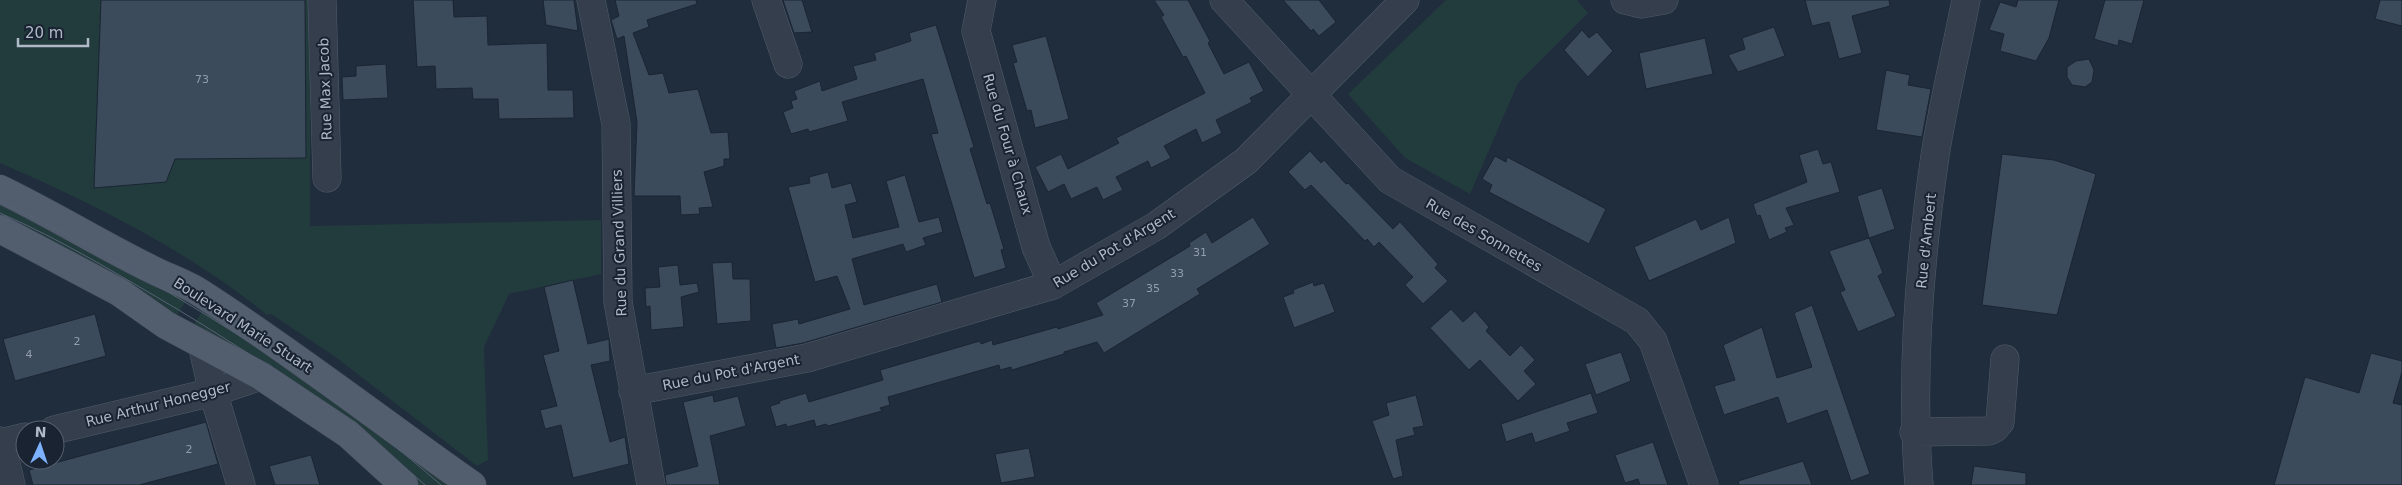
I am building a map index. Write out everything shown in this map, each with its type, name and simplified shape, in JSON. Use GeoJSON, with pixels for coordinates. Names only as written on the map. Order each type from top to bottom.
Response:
{"type":"FeatureCollection","features":[{"type":"Feature","properties":{"kind":"main road","name":"Boulevard Marie Stuart"},"geometry":{"type":"LineString","coordinates":[[0,189],[46,211],[152,270],[178,280],[202,294],[306,365],[472,485]]}},
{"type":"Feature","properties":{"kind":"main road"},"geometry":{"type":"LineString","coordinates":[[0,228],[119,292],[166,325],[261,376],[348,434],[404,485]]}},
{"type":"Feature","properties":{"kind":"street","name":"Rue Max Jacob"},"geometry":{"type":"LineString","coordinates":[[322,0],[327,178]]}},
{"type":"Feature","properties":{"kind":"street","name":"Rue du Grand Villiers"},"geometry":{"type":"LineString","coordinates":[[591,0],[616,124],[618,302],[651,485]]}},
{"type":"Feature","properties":{"kind":"street"},"geometry":{"type":"LineString","coordinates":[[766,0],[788,64]]}},
{"type":"Feature","properties":{"kind":"street","name":"Rue du Four à Chaux"},"geometry":{"type":"LineString","coordinates":[[982,0],[976,31],[1036,247],[1053,286]]}},
{"type":"Feature","properties":{"kind":"street","name":"Rue des Sonnettes"},"geometry":{"type":"LineString","coordinates":[[1224,0],[1390,180],[1637,321],[1653,341],[1704,485]]}},
{"type":"Feature","properties":{"kind":"street","name":"Rue du Pot d'Argent"},"geometry":{"type":"LineString","coordinates":[[633,391],[807,358],[1053,286],[1156,226],[1246,161],[1405,0]]}},
{"type":"Feature","properties":{"kind":"street"},"geometry":{"type":"LineString","coordinates":[[1625,0],[1641,4],[1664,0]]}},
{"type":"Feature","properties":{"kind":"street","name":"Rue d'Ambert"},"geometry":{"type":"LineString","coordinates":[[1919,485],[1914,432],[1917,319],[1935,156],[1966,0]]}},
{"type":"Feature","properties":{"kind":"street"},"geometry":{"type":"LineString","coordinates":[[202,344],[212,392],[241,485]]}},
{"type":"Feature","properties":{"kind":"street"},"geometry":{"type":"LineString","coordinates":[[1914,432],[1989,431],[1995,428],[2000,422],[2005,359]]}},
{"type":"Feature","properties":{"kind":"street","name":"Rue Arthur Honegger"},"geometry":{"type":"LineString","coordinates":[[65,427],[212,392],[261,376]]}},
{"type":"Feature","properties":{"kind":"street"},"geometry":{"type":"LineString","coordinates":[[11,485],[0,442],[15,439]]}},
{"type":"Feature","properties":{"kind":"green space"},"geometry":{"type":"Polygon","coordinates":[[[0,0],[310,0],[310,226],[601,220],[601,274],[509,294],[484,347],[488,460],[477,466],[334,356],[271,314],[267,315],[206,270],[139,230],[69,194],[0,163],[0,0]]]}},
{"type":"Feature","properties":{"kind":"green space"},"geometry":{"type":"Polygon","coordinates":[[[1446,0],[1577,0],[1588,13],[1518,83],[1470,194],[1405,158],[1348,94],[1446,0]]]}},
{"type":"Feature","properties":{"kind":"green space"},"geometry":{"type":"Polygon","coordinates":[[[0,197],[190,294],[174,320],[0,220],[0,197]]]}},
{"type":"Feature","properties":{"kind":"green space"},"geometry":{"type":"Polygon","coordinates":[[[207,304],[462,485],[411,485],[190,330],[207,304]]]}},
{"type":"Feature","properties":{"kind":"building"},"geometry":{"type":"Polygon","coordinates":[[[101,0],[305,0],[306,158],[175,159],[166,182],[94,188],[101,0]]]}},
{"type":"Feature","properties":{"kind":"building"},"geometry":{"type":"Polygon","coordinates":[[[413,0],[453,0],[454,17],[487,16],[488,45],[547,43],[548,90],[573,90],[574,118],[499,119],[498,99],[473,99],[472,88],[436,89],[435,66],[417,67],[413,0]]]}},
{"type":"Feature","properties":{"kind":"building"},"geometry":{"type":"Polygon","coordinates":[[[543,0],[574,0],[578,31],[546,25],[543,0]]]}},
{"type":"Feature","properties":{"kind":"building"},"geometry":{"type":"Polygon","coordinates":[[[615,0],[696,0],[697,4],[647,20],[649,27],[633,33],[649,75],[663,73],[669,93],[698,89],[711,133],[728,132],[730,159],[724,159],[724,166],[704,172],[713,207],[699,208],[700,214],[681,215],[680,196],[634,196],[637,122],[624,36],[617,39],[611,20],[619,16],[615,0]]]}},
{"type":"Feature","properties":{"kind":"building"},"geometry":{"type":"Polygon","coordinates":[[[783,0],[802,0],[812,32],[794,33],[783,0]]]}},
{"type":"Feature","properties":{"kind":"building"},"geometry":{"type":"Polygon","coordinates":[[[1154,0],[1188,0],[1210,41],[1208,43],[1224,74],[1249,62],[1264,91],[1250,98],[1252,102],[1216,120],[1222,133],[1202,143],[1196,129],[1164,146],[1171,158],[1151,168],[1148,161],[1116,177],[1123,190],[1103,200],[1097,187],[1071,199],[1064,184],[1048,192],[1035,167],[1061,154],[1068,169],[1119,143],[1116,138],[1205,93],[1186,56],[1183,57],[1161,17],[1164,15],[1154,0]]]}},
{"type":"Feature","properties":{"kind":"building"},"geometry":{"type":"Polygon","coordinates":[[[1283,0],[1319,0],[1336,22],[1319,36],[1313,29],[1311,31],[1283,0]]]}},
{"type":"Feature","properties":{"kind":"building"},"geometry":{"type":"Polygon","coordinates":[[[1805,0],[1889,0],[1890,6],[1852,16],[1862,53],[1839,59],[1829,22],[1812,26],[1805,0]]]}},
{"type":"Feature","properties":{"kind":"building"},"geometry":{"type":"Polygon","coordinates":[[[2018,0],[2059,0],[2049,38],[2036,61],[2000,51],[2004,34],[1989,30],[2000,2],[2016,7],[2018,0]]]}},
{"type":"Feature","properties":{"kind":"building"},"geometry":{"type":"Polygon","coordinates":[[[2105,0],[2144,0],[2132,44],[2119,40],[2118,46],[2094,39],[2105,0]]]}},
{"type":"Feature","properties":{"kind":"building"},"geometry":{"type":"Polygon","coordinates":[[[2380,0],[2402,0],[2402,26],[2375,19],[2380,0]]]}},
{"type":"Feature","properties":{"kind":"building"},"geometry":{"type":"Polygon","coordinates":[[[936,25],[974,147],[970,149],[987,204],[990,203],[1004,249],[1001,250],[1006,268],[974,278],[931,134],[938,133],[923,79],[842,102],[848,121],[809,132],[808,129],[791,134],[783,112],[793,108],[791,101],[797,99],[794,91],[820,81],[822,91],[857,79],[853,66],[876,60],[874,53],[911,41],[909,33],[936,25]]]}},
{"type":"Feature","properties":{"kind":"building"},"geometry":{"type":"Polygon","coordinates":[[[1774,27],[1785,56],[1738,72],[1728,55],[1745,49],[1742,38],[1774,27]]]}},
{"type":"Feature","properties":{"kind":"building"},"geometry":{"type":"Polygon","coordinates":[[[1582,30],[1589,38],[1597,32],[1613,51],[1588,77],[1564,50],[1582,30]]]}},
{"type":"Feature","properties":{"kind":"building"},"geometry":{"type":"Polygon","coordinates":[[[1046,36],[1069,119],[1035,128],[1031,110],[1027,111],[1013,63],[1017,62],[1012,45],[1046,36]]]}},
{"type":"Feature","properties":{"kind":"building"},"geometry":{"type":"Polygon","coordinates":[[[1705,38],[1713,74],[1646,89],[1639,53],[1705,38]]]}},
{"type":"Feature","properties":{"kind":"building"},"geometry":{"type":"Polygon","coordinates":[[[2089,59],[2094,70],[2092,82],[2085,87],[2072,85],[2067,77],[2067,67],[2076,61],[2089,59]]]}},
{"type":"Feature","properties":{"kind":"building"},"geometry":{"type":"Polygon","coordinates":[[[386,64],[388,98],[343,100],[342,77],[356,76],[356,66],[386,64]]]}},
{"type":"Feature","properties":{"kind":"building"},"geometry":{"type":"Polygon","coordinates":[[[1886,70],[1910,75],[1908,85],[1931,89],[1922,137],[1876,130],[1886,70]]]}},
{"type":"Feature","properties":{"kind":"building"},"geometry":{"type":"Polygon","coordinates":[[[1818,149],[1823,164],[1831,162],[1840,192],[1786,208],[1794,225],[1785,228],[1787,232],[1769,240],[1760,215],[1757,216],[1753,204],[1807,182],[1799,155],[1818,149]]]}},
{"type":"Feature","properties":{"kind":"building"},"geometry":{"type":"Polygon","coordinates":[[[1310,151],[1321,163],[1324,160],[1393,229],[1400,222],[1438,264],[1435,268],[1448,281],[1423,304],[1405,285],[1413,277],[1379,242],[1374,247],[1367,239],[1365,241],[1311,185],[1305,190],[1288,172],[1310,151]]]}},
{"type":"Feature","properties":{"kind":"building"},"geometry":{"type":"Polygon","coordinates":[[[2002,154],[2054,160],[2096,174],[2057,315],[1982,305],[2002,154]]]}},
{"type":"Feature","properties":{"kind":"building"},"geometry":{"type":"Polygon","coordinates":[[[1495,156],[1506,162],[1507,157],[1606,209],[1589,244],[1489,192],[1492,185],[1482,179],[1495,156]]]}},
{"type":"Feature","properties":{"kind":"building"},"geometry":{"type":"Polygon","coordinates":[[[828,172],[832,188],[851,183],[857,202],[845,205],[853,238],[899,227],[886,181],[905,175],[919,222],[939,217],[943,232],[923,238],[926,245],[906,252],[903,244],[852,259],[864,305],[937,284],[942,302],[803,343],[776,348],[772,324],[798,319],[799,324],[850,309],[837,276],[815,282],[788,187],[810,183],[809,177],[828,172]]]}},
{"type":"Feature","properties":{"kind":"building"},"geometry":{"type":"Polygon","coordinates":[[[1882,188],[1895,229],[1869,238],[1857,196],[1882,188]]]}},
{"type":"Feature","properties":{"kind":"building"},"geometry":{"type":"Polygon","coordinates":[[[1253,217],[1270,244],[1197,289],[1200,294],[1104,353],[1097,342],[1012,370],[1011,367],[1000,370],[999,365],[888,397],[890,405],[880,408],[882,411],[828,426],[826,424],[816,427],[814,420],[787,427],[786,424],[776,427],[770,406],[780,403],[779,401],[806,393],[809,402],[883,380],[880,370],[980,341],[981,344],[992,340],[993,345],[1057,327],[1058,329],[1103,315],[1096,303],[1190,246],[1189,243],[1206,232],[1212,243],[1253,217]]]}},
{"type":"Feature","properties":{"kind":"building"},"geometry":{"type":"Polygon","coordinates":[[[1729,217],[1736,243],[1649,281],[1634,247],[1696,219],[1701,230],[1729,217]]]}},
{"type":"Feature","properties":{"kind":"building"},"geometry":{"type":"Polygon","coordinates":[[[1869,238],[1883,273],[1878,276],[1896,316],[1858,332],[1840,292],[1845,290],[1829,251],[1869,238]]]}},
{"type":"Feature","properties":{"kind":"building"},"geometry":{"type":"Polygon","coordinates":[[[732,262],[733,279],[750,279],[751,321],[717,324],[712,263],[732,262]]]}},
{"type":"Feature","properties":{"kind":"building"},"geometry":{"type":"Polygon","coordinates":[[[678,265],[680,285],[697,283],[699,292],[681,297],[684,327],[651,330],[650,306],[646,307],[645,288],[660,287],[658,267],[678,265]]]}},
{"type":"Feature","properties":{"kind":"building"},"geometry":{"type":"Polygon","coordinates":[[[573,280],[588,344],[609,339],[610,361],[591,365],[610,442],[625,437],[629,464],[573,478],[561,425],[545,429],[540,410],[557,406],[543,355],[559,351],[544,287],[573,280]]]}},
{"type":"Feature","properties":{"kind":"building"},"geometry":{"type":"Polygon","coordinates":[[[1313,282],[1314,286],[1324,283],[1335,312],[1294,328],[1283,297],[1294,293],[1293,290],[1313,282]]]}},
{"type":"Feature","properties":{"kind":"building"},"geometry":{"type":"Polygon","coordinates":[[[1812,305],[1870,474],[1851,481],[1827,410],[1787,424],[1778,397],[1724,415],[1714,386],[1735,380],[1723,345],[1762,327],[1777,378],[1812,367],[1794,313],[1812,305]]]}},
{"type":"Feature","properties":{"kind":"building"},"geometry":{"type":"Polygon","coordinates":[[[1451,309],[1463,322],[1475,311],[1489,327],[1486,331],[1510,356],[1521,345],[1535,360],[1524,371],[1536,384],[1518,401],[1480,360],[1469,370],[1430,328],[1451,309]]]}},
{"type":"Feature","properties":{"kind":"building"},"geometry":{"type":"Polygon","coordinates":[[[95,314],[106,356],[15,381],[3,339],[95,314]]]}},
{"type":"Feature","properties":{"kind":"building"},"geometry":{"type":"Polygon","coordinates":[[[1621,352],[1631,381],[1596,395],[1585,364],[1621,352]]]}},
{"type":"Feature","properties":{"kind":"building"},"geometry":{"type":"Polygon","coordinates":[[[2371,353],[2402,361],[2402,372],[2393,403],[2402,405],[2402,485],[2274,485],[2305,377],[2359,393],[2371,353]]]}},
{"type":"Feature","properties":{"kind":"building"},"geometry":{"type":"Polygon","coordinates":[[[1591,393],[1598,413],[1567,423],[1570,431],[1535,443],[1532,433],[1506,442],[1501,424],[1591,393]]]}},
{"type":"Feature","properties":{"kind":"building"},"geometry":{"type":"Polygon","coordinates":[[[713,395],[714,402],[738,396],[746,426],[710,436],[720,485],[666,485],[665,475],[698,466],[683,402],[713,395]]]}},
{"type":"Feature","properties":{"kind":"building"},"geometry":{"type":"Polygon","coordinates":[[[1416,395],[1424,426],[1413,428],[1415,435],[1396,440],[1403,476],[1393,479],[1372,421],[1389,415],[1386,403],[1416,395]]]}},
{"type":"Feature","properties":{"kind":"building"},"geometry":{"type":"Polygon","coordinates":[[[206,422],[218,464],[139,485],[33,485],[29,470],[65,470],[65,460],[206,422]]]}},
{"type":"Feature","properties":{"kind":"building"},"geometry":{"type":"Polygon","coordinates":[[[1653,442],[1668,485],[1640,485],[1638,479],[1625,483],[1615,455],[1653,442]]]}},
{"type":"Feature","properties":{"kind":"building"},"geometry":{"type":"Polygon","coordinates":[[[1029,448],[1035,477],[1001,483],[995,454],[1029,448]]]}},
{"type":"Feature","properties":{"kind":"building"},"geometry":{"type":"Polygon","coordinates":[[[311,455],[320,485],[275,485],[269,466],[311,455]]]}},
{"type":"Feature","properties":{"kind":"building"},"geometry":{"type":"Polygon","coordinates":[[[1803,461],[1812,485],[1739,485],[1738,481],[1803,461]]]}},
{"type":"Feature","properties":{"kind":"building"},"geometry":{"type":"Polygon","coordinates":[[[1974,466],[2026,473],[2026,485],[1971,485],[1974,466]]]}},
{"type":"Feature","properties":{"kind":"tram line"},"geometry":{"type":"LineString","coordinates":[[0,202],[74,238],[122,265],[258,348],[321,390],[441,485]]}},
{"type":"Feature","properties":{"kind":"tram line"},"geometry":{"type":"LineString","coordinates":[[0,213],[90,258],[242,349],[336,413],[425,485]]}}]}
